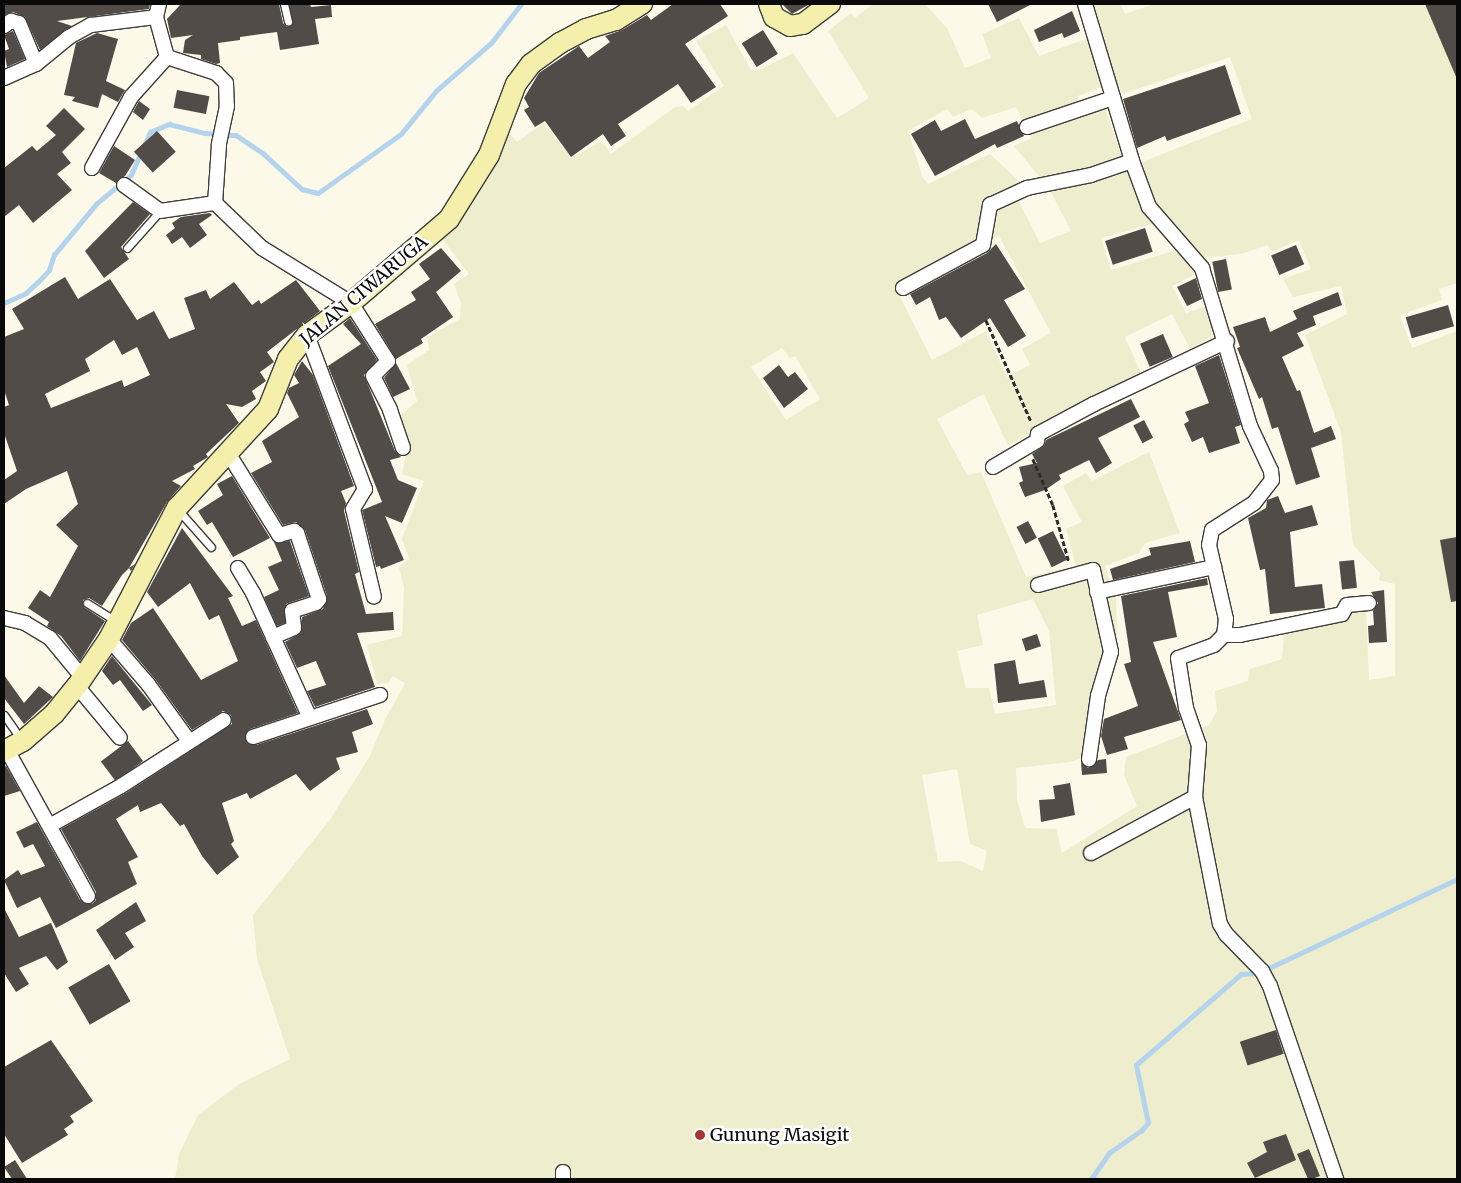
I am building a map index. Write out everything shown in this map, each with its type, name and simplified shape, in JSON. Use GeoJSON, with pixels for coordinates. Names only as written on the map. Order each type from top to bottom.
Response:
{"type":"FeatureCollection","features":[{"type":"Feature","properties":{"kind":"street","name":"JALAN CIWARUGA"},"geometry":{"type":"LineString","coordinates":[[11,747],[54,714],[80,682],[113,630],[177,508],[268,409],[288,359],[307,335],[351,303],[449,219],[489,155],[516,84],[532,64],[560,43],[586,29],[616,20],[642,4]]}},
{"type":"Feature","properties":{"kind":"street"},"geometry":{"type":"LineString","coordinates":[[769,4],[774,17],[790,26],[803,24],[830,4]]}},
{"type":"Feature","properties":{"kind":"street"},"geometry":{"type":"LineString","coordinates":[[1085,4],[1112,98],[1149,207],[1202,268],[1227,341],[1250,426],[1272,480],[1254,503],[1212,530],[1209,545],[1226,619],[1224,635],[1214,645],[1178,658],[1186,708],[1199,744],[1195,798],[1220,924],[1226,934],[1262,971],[1270,986],[1336,1179]]}},
{"type":"Feature","properties":{"kind":"street"},"geometry":{"type":"LineString","coordinates":[[4,78],[36,64],[69,37],[91,25],[158,10],[167,57]]}},
{"type":"Feature","properties":{"kind":"street"},"geometry":{"type":"LineString","coordinates":[[4,26],[10,20],[19,23],[36,64]]}},
{"type":"Feature","properties":{"kind":"street"},"geometry":{"type":"LineString","coordinates":[[167,57],[216,72],[226,84],[227,106],[219,145],[214,203]]}},
{"type":"Feature","properties":{"kind":"street"},"geometry":{"type":"LineString","coordinates":[[92,168],[131,97],[167,57]]}},
{"type":"Feature","properties":{"kind":"street"},"geometry":{"type":"LineString","coordinates":[[1027,127],[1112,98]]}},
{"type":"Feature","properties":{"kind":"street"},"geometry":{"type":"LineString","coordinates":[[903,288],[983,245],[990,205],[1027,188],[1091,174],[1132,161]]}},
{"type":"Feature","properties":{"kind":"street"},"geometry":{"type":"LineString","coordinates":[[124,185],[160,211],[214,203]]}},
{"type":"Feature","properties":{"kind":"street"},"geometry":{"type":"LineString","coordinates":[[214,203],[262,248],[351,303],[388,361],[373,376],[390,410],[403,448]]}},
{"type":"Feature","properties":{"kind":"street"},"geometry":{"type":"LineString","coordinates":[[307,335],[365,489],[353,510],[374,597]]}},
{"type":"Feature","properties":{"kind":"street"},"geometry":{"type":"LineString","coordinates":[[992,467],[1037,441],[1038,434],[1227,341]]}},
{"type":"Feature","properties":{"kind":"street"},"geometry":{"type":"LineString","coordinates":[[228,453],[279,535],[294,531],[297,534],[319,599],[316,603],[292,611],[294,628],[273,637]]}},
{"type":"Feature","properties":{"kind":"street"},"geometry":{"type":"LineString","coordinates":[[1097,592],[1214,567]]}},
{"type":"Feature","properties":{"kind":"street"},"geometry":{"type":"LineString","coordinates":[[238,568],[273,637],[308,716]]}},
{"type":"Feature","properties":{"kind":"street"},"geometry":{"type":"LineString","coordinates":[[1038,584],[1093,570],[1111,652],[1098,696],[1089,759]]}},
{"type":"Feature","properties":{"kind":"street"},"geometry":{"type":"LineString","coordinates":[[1224,635],[1240,635],[1342,614],[1347,605],[1369,603]]}},
{"type":"Feature","properties":{"kind":"street"},"geometry":{"type":"LineString","coordinates":[[4,618],[25,623],[50,638],[120,738]]}},
{"type":"Feature","properties":{"kind":"street"},"geometry":{"type":"LineString","coordinates":[[113,630],[148,684],[189,741]]}},
{"type":"Feature","properties":{"kind":"street"},"geometry":{"type":"LineString","coordinates":[[253,737],[308,716],[380,695]]}},
{"type":"Feature","properties":{"kind":"street"},"geometry":{"type":"LineString","coordinates":[[51,825],[122,786],[189,745],[189,741],[224,720]]}},
{"type":"Feature","properties":{"kind":"street"},"geometry":{"type":"LineString","coordinates":[[11,747],[88,896]]}},
{"type":"Feature","properties":{"kind":"street"},"geometry":{"type":"LineString","coordinates":[[1092,853],[1195,798]]}},
{"type":"Feature","properties":{"kind":"lane"},"geometry":{"type":"LineString","coordinates":[[284,4],[288,22]]}},
{"type":"Feature","properties":{"kind":"lane"},"geometry":{"type":"LineString","coordinates":[[127,248],[160,211]]}},
{"type":"Feature","properties":{"kind":"lane"},"geometry":{"type":"LineString","coordinates":[[177,508],[211,547]]}},
{"type":"Feature","properties":{"kind":"lane"},"geometry":{"type":"LineString","coordinates":[[87,603],[113,630]]}},
{"type":"Feature","properties":{"kind":"lane"},"geometry":{"type":"LineString","coordinates":[[4,715],[11,747]]}},
{"type":"Feature","properties":{"kind":"path"},"geometry":{"type":"LineString","coordinates":[[986,320],[1038,434]]}},
{"type":"Feature","properties":{"kind":"path"},"geometry":{"type":"LineString","coordinates":[[1027,446],[1053,505],[1058,533],[1073,574]]}},
{"type":"Feature","properties":{"kind":"green space"},"geometry":{"type":"Polygon","coordinates":[[[873,4],[925,4],[947,28],[965,68],[991,58],[982,34],[1019,18],[1039,56],[1089,38],[1079,4],[1120,4],[1125,14],[1154,4],[1457,4],[1457,283],[1439,289],[1442,300],[1400,315],[1412,348],[1457,331],[1457,1179],[175,1179],[179,1154],[198,1115],[239,1084],[290,1059],[257,959],[253,915],[329,821],[370,756],[386,717],[405,683],[393,676],[388,683],[377,684],[367,645],[402,636],[404,588],[399,567],[409,559],[402,539],[424,481],[402,474],[409,440],[400,416],[417,401],[407,365],[429,350],[427,337],[460,319],[461,303],[454,284],[469,274],[440,236],[505,129],[517,142],[544,123],[571,158],[602,141],[611,154],[675,107],[683,106],[688,111],[724,86],[696,41],[726,25],[751,70],[762,69],[793,53],[837,118],[869,98],[828,31],[851,13],[855,18],[873,4]],[[1230,57],[1123,94],[1116,81],[1078,96],[1082,116],[1105,108],[1126,168],[1252,119],[1230,57]],[[1016,107],[982,118],[972,109],[953,117],[947,109],[908,131],[923,178],[928,184],[990,154],[1024,186],[1017,198],[1040,243],[1071,231],[1049,188],[1014,146],[1032,138],[1016,107]],[[1168,220],[1101,238],[1111,270],[1173,251],[1179,254],[1195,274],[1172,286],[1186,313],[1210,305],[1212,337],[1190,349],[1172,314],[1125,337],[1143,378],[1096,397],[1008,446],[984,394],[937,419],[967,475],[981,472],[1026,577],[1076,566],[1066,529],[1082,522],[1063,486],[1086,473],[1092,481],[1149,452],[1180,533],[1145,543],[1139,553],[1105,566],[1116,598],[1117,634],[1102,638],[1104,655],[1095,753],[1070,762],[1016,768],[1017,800],[1025,828],[1056,829],[1062,853],[1137,806],[1124,775],[1126,757],[1209,725],[1217,711],[1215,691],[1248,681],[1250,669],[1282,659],[1284,634],[1345,620],[1349,608],[1366,609],[1369,680],[1395,676],[1395,584],[1379,580],[1380,573],[1353,545],[1341,432],[1305,335],[1347,314],[1341,286],[1293,297],[1283,279],[1311,269],[1299,240],[1272,252],[1267,245],[1241,254],[1201,258],[1168,220]],[[999,236],[894,285],[932,360],[986,331],[1007,377],[1030,365],[1022,349],[1051,333],[999,236]],[[782,348],[751,367],[786,420],[820,399],[795,356],[790,358],[782,348]],[[1033,599],[977,615],[983,645],[957,651],[966,688],[989,688],[995,714],[1056,705],[1049,631],[1033,599]],[[957,769],[922,775],[938,862],[960,861],[983,871],[987,851],[970,844],[957,769]]]}},
{"type":"Feature","properties":{"kind":"building"},"geometry":{"type":"Polygon","coordinates":[[[4,4],[150,4],[149,9],[57,21],[72,26],[40,50],[25,17],[13,12],[4,15],[4,4]]]}},
{"type":"Feature","properties":{"kind":"building"},"geometry":{"type":"Polygon","coordinates":[[[181,4],[279,4],[283,23],[287,27],[293,23],[289,4],[310,4],[311,7],[331,5],[332,17],[315,19],[319,44],[280,50],[277,32],[240,37],[240,40],[218,43],[220,63],[216,64],[201,59],[201,55],[183,53],[185,40],[193,35],[171,38],[167,19],[181,4]]]}},
{"type":"Feature","properties":{"kind":"building"},"geometry":{"type":"Polygon","coordinates":[[[673,4],[720,4],[728,16],[685,44],[716,87],[691,103],[678,84],[618,124],[626,136],[611,146],[603,134],[571,157],[545,121],[535,127],[524,110],[529,107],[524,98],[539,73],[579,46],[588,58],[610,42],[605,36],[622,30],[647,15],[651,20],[673,4]]]}},
{"type":"Feature","properties":{"kind":"building"},"geometry":{"type":"Polygon","coordinates":[[[782,4],[810,4],[792,14],[782,4]]]}},
{"type":"Feature","properties":{"kind":"building"},"geometry":{"type":"Polygon","coordinates":[[[988,4],[1032,4],[997,22],[988,4]]]}},
{"type":"Feature","properties":{"kind":"building"},"geometry":{"type":"Polygon","coordinates":[[[1425,4],[1457,4],[1457,79],[1425,4]]]}},
{"type":"Feature","properties":{"kind":"building"},"geometry":{"type":"Polygon","coordinates":[[[1072,11],[1080,31],[1064,38],[1062,33],[1039,42],[1034,30],[1072,11]]]}},
{"type":"Feature","properties":{"kind":"building"},"geometry":{"type":"Polygon","coordinates":[[[763,30],[778,54],[757,67],[742,43],[763,30]]]}},
{"type":"Feature","properties":{"kind":"building"},"geometry":{"type":"Polygon","coordinates":[[[13,31],[25,59],[7,67],[4,51],[9,49],[4,35],[13,31]]]}},
{"type":"Feature","properties":{"kind":"building"},"geometry":{"type":"Polygon","coordinates":[[[97,33],[118,39],[106,81],[125,90],[118,102],[102,94],[98,108],[72,101],[75,97],[64,95],[76,43],[97,33]]]}},
{"type":"Feature","properties":{"kind":"building"},"geometry":{"type":"Polygon","coordinates":[[[1225,65],[1241,114],[1167,141],[1165,136],[1137,148],[1123,99],[1225,65]]]}},
{"type":"Feature","properties":{"kind":"building"},"geometry":{"type":"Polygon","coordinates":[[[177,90],[209,96],[206,114],[174,108],[177,90]]]}},
{"type":"Feature","properties":{"kind":"building"},"geometry":{"type":"Polygon","coordinates":[[[139,101],[150,109],[143,120],[133,112],[139,101]]]}},
{"type":"Feature","properties":{"kind":"building"},"geometry":{"type":"Polygon","coordinates":[[[64,108],[85,129],[62,152],[71,163],[57,174],[72,190],[33,223],[19,205],[4,217],[4,168],[32,146],[37,151],[56,135],[46,126],[64,108]]]}},
{"type":"Feature","properties":{"kind":"building"},"geometry":{"type":"Polygon","coordinates":[[[965,119],[975,139],[1017,121],[1024,136],[997,148],[995,144],[935,176],[911,134],[935,120],[941,131],[965,119]]]}},
{"type":"Feature","properties":{"kind":"building"},"geometry":{"type":"Polygon","coordinates":[[[157,131],[176,152],[153,173],[134,152],[157,131]]]}},
{"type":"Feature","properties":{"kind":"building"},"geometry":{"type":"Polygon","coordinates":[[[114,146],[135,160],[125,176],[116,183],[99,173],[114,146]]]}},
{"type":"Feature","properties":{"kind":"building"},"geometry":{"type":"Polygon","coordinates":[[[133,202],[150,214],[121,247],[129,259],[104,278],[85,251],[133,202]]]}},
{"type":"Feature","properties":{"kind":"building"},"geometry":{"type":"Polygon","coordinates":[[[210,213],[212,215],[199,224],[207,235],[190,248],[182,237],[172,244],[166,235],[175,228],[172,223],[181,217],[210,213]]]}},
{"type":"Feature","properties":{"kind":"building"},"geometry":{"type":"Polygon","coordinates":[[[1145,228],[1153,252],[1113,265],[1105,241],[1145,228]]]}},
{"type":"Feature","properties":{"kind":"building"},"geometry":{"type":"Polygon","coordinates":[[[996,244],[1025,289],[1004,300],[1026,336],[1008,347],[990,318],[961,338],[946,317],[939,320],[930,297],[916,305],[910,294],[987,253],[996,244]]]}},
{"type":"Feature","properties":{"kind":"building"},"geometry":{"type":"Polygon","coordinates":[[[1296,245],[1304,264],[1279,275],[1271,256],[1296,245]]]}},
{"type":"Feature","properties":{"kind":"building"},"geometry":{"type":"Polygon","coordinates":[[[441,248],[461,271],[436,292],[453,317],[421,339],[423,343],[396,359],[375,324],[416,300],[411,292],[430,279],[419,264],[441,248]]]}},
{"type":"Feature","properties":{"kind":"building"},"geometry":{"type":"Polygon","coordinates":[[[1226,259],[1232,289],[1218,292],[1212,262],[1226,259]]]}},
{"type":"Feature","properties":{"kind":"building"},"geometry":{"type":"Polygon","coordinates":[[[65,277],[78,299],[110,279],[137,320],[154,311],[169,339],[195,329],[184,298],[206,290],[210,299],[234,282],[252,305],[259,300],[261,304],[296,280],[320,311],[267,352],[274,362],[260,372],[266,381],[252,391],[256,399],[242,407],[226,404],[239,423],[206,454],[208,457],[193,466],[195,469],[172,481],[181,486],[167,502],[129,568],[122,575],[102,606],[89,598],[83,600],[84,607],[105,621],[80,661],[61,636],[47,626],[49,622],[28,608],[40,590],[50,597],[78,546],[56,525],[78,504],[67,471],[26,489],[4,504],[4,480],[17,471],[4,433],[4,407],[9,405],[4,390],[4,337],[24,329],[12,309],[65,277]],[[114,340],[85,359],[90,371],[45,394],[51,408],[122,380],[124,387],[150,375],[137,347],[122,355],[114,340]]]}},
{"type":"Feature","properties":{"kind":"building"},"geometry":{"type":"Polygon","coordinates":[[[1196,278],[1202,299],[1187,306],[1177,287],[1196,278]]]}},
{"type":"Feature","properties":{"kind":"building"},"geometry":{"type":"Polygon","coordinates":[[[1338,292],[1342,305],[1313,316],[1316,325],[1297,333],[1304,346],[1282,357],[1297,391],[1300,390],[1314,433],[1331,426],[1336,439],[1311,448],[1320,477],[1296,485],[1278,427],[1272,429],[1262,397],[1259,399],[1237,348],[1240,347],[1233,327],[1265,317],[1270,332],[1297,319],[1293,311],[1338,292]]]}},
{"type":"Feature","properties":{"kind":"building"},"geometry":{"type":"Polygon","coordinates":[[[1448,305],[1454,326],[1412,338],[1406,317],[1448,305]]]}},
{"type":"Feature","properties":{"kind":"building"},"geometry":{"type":"Polygon","coordinates":[[[350,318],[377,360],[364,375],[395,451],[401,457],[390,460],[398,480],[417,488],[402,523],[385,516],[404,560],[381,569],[380,566],[376,567],[362,510],[382,502],[328,366],[361,344],[343,324],[350,318]]]}},
{"type":"Feature","properties":{"kind":"building"},"geometry":{"type":"Polygon","coordinates":[[[1163,334],[1173,357],[1150,367],[1140,344],[1163,334]]]}},
{"type":"Feature","properties":{"kind":"building"},"geometry":{"type":"Polygon","coordinates":[[[1219,355],[1241,425],[1235,427],[1240,443],[1209,453],[1203,437],[1192,442],[1184,424],[1189,421],[1185,412],[1209,403],[1195,366],[1219,355]]]}},
{"type":"Feature","properties":{"kind":"building"},"geometry":{"type":"Polygon","coordinates":[[[302,361],[313,375],[354,486],[341,491],[346,503],[344,511],[359,572],[355,574],[366,614],[393,612],[394,630],[357,633],[375,687],[315,707],[307,691],[326,685],[316,661],[297,668],[285,642],[301,633],[302,617],[323,609],[327,596],[305,530],[296,522],[283,525],[251,473],[272,462],[262,441],[299,417],[287,393],[289,388],[299,383],[294,375],[302,361]]]}},
{"type":"Feature","properties":{"kind":"building"},"geometry":{"type":"Polygon","coordinates":[[[396,363],[410,389],[393,397],[384,378],[396,363]]]}},
{"type":"Feature","properties":{"kind":"building"},"geometry":{"type":"Polygon","coordinates":[[[779,365],[788,377],[795,372],[808,389],[784,408],[763,378],[779,365]]]}},
{"type":"Feature","properties":{"kind":"building"},"geometry":{"type":"Polygon","coordinates":[[[1131,399],[1140,417],[1098,438],[1112,463],[1096,473],[1089,460],[1059,475],[1061,479],[1045,490],[1025,497],[1019,483],[1023,481],[1019,467],[1037,463],[1032,454],[1044,446],[1046,440],[1131,399]]]}},
{"type":"Feature","properties":{"kind":"building"},"geometry":{"type":"Polygon","coordinates":[[[1144,420],[1153,438],[1142,443],[1133,425],[1144,420]]]}},
{"type":"Feature","properties":{"kind":"building"},"geometry":{"type":"Polygon","coordinates":[[[232,476],[270,538],[233,557],[212,522],[207,525],[198,511],[223,495],[217,484],[232,476]]]}},
{"type":"Feature","properties":{"kind":"building"},"geometry":{"type":"Polygon","coordinates":[[[1278,496],[1285,513],[1312,505],[1318,525],[1290,532],[1295,587],[1322,584],[1325,608],[1270,614],[1265,569],[1260,570],[1248,518],[1266,508],[1267,500],[1278,496]]]}},
{"type":"Feature","properties":{"kind":"building"},"geometry":{"type":"Polygon","coordinates":[[[1028,521],[1037,538],[1025,544],[1017,527],[1028,521]]]}},
{"type":"Feature","properties":{"kind":"building"},"geometry":{"type":"Polygon","coordinates":[[[182,528],[233,596],[228,598],[242,626],[256,620],[298,713],[250,729],[245,735],[247,743],[256,745],[367,709],[373,724],[352,732],[358,752],[336,758],[340,769],[310,791],[296,774],[250,799],[247,793],[222,803],[234,841],[231,844],[239,857],[217,875],[202,856],[184,824],[180,826],[161,803],[140,812],[138,805],[116,819],[138,857],[128,862],[137,884],[56,928],[40,897],[17,908],[4,880],[18,870],[21,875],[45,866],[33,844],[24,848],[16,832],[37,822],[80,900],[92,904],[96,900],[96,892],[61,829],[126,793],[232,724],[231,715],[223,711],[192,730],[155,679],[122,640],[131,623],[153,608],[201,680],[238,661],[219,615],[209,620],[190,583],[158,607],[147,592],[182,528]]]}},
{"type":"Feature","properties":{"kind":"building"},"geometry":{"type":"Polygon","coordinates":[[[1053,531],[1067,560],[1052,567],[1038,538],[1053,531]]]}},
{"type":"Feature","properties":{"kind":"building"},"geometry":{"type":"Polygon","coordinates":[[[1457,537],[1457,601],[1451,602],[1440,540],[1457,537]]]}},
{"type":"Feature","properties":{"kind":"building"},"geometry":{"type":"Polygon","coordinates":[[[290,541],[309,596],[286,604],[285,623],[277,626],[264,597],[279,590],[268,567],[282,561],[274,542],[290,541]]]}},
{"type":"Feature","properties":{"kind":"building"},"geometry":{"type":"Polygon","coordinates":[[[1190,541],[1195,562],[1113,580],[1110,569],[1151,555],[1149,548],[1190,541]]]}},
{"type":"Feature","properties":{"kind":"building"},"geometry":{"type":"Polygon","coordinates":[[[1354,560],[1357,588],[1342,589],[1339,562],[1354,560]]]}},
{"type":"Feature","properties":{"kind":"building"},"geometry":{"type":"Polygon","coordinates":[[[1207,578],[1208,585],[1168,592],[1177,637],[1153,642],[1181,720],[1124,737],[1128,749],[1107,755],[1101,736],[1104,719],[1138,706],[1124,664],[1131,662],[1121,596],[1207,578]]]}},
{"type":"Feature","properties":{"kind":"building"},"geometry":{"type":"Polygon","coordinates":[[[1384,590],[1387,642],[1369,643],[1368,626],[1374,625],[1373,611],[1378,603],[1371,592],[1384,590]]]}},
{"type":"Feature","properties":{"kind":"building"},"geometry":{"type":"Polygon","coordinates":[[[1037,634],[1041,646],[1026,651],[1022,639],[1037,634]]]}},
{"type":"Feature","properties":{"kind":"building"},"geometry":{"type":"Polygon","coordinates":[[[112,656],[152,705],[143,711],[120,680],[113,685],[102,671],[112,656]]]}},
{"type":"Feature","properties":{"kind":"building"},"geometry":{"type":"Polygon","coordinates":[[[1015,660],[1019,684],[1044,680],[1047,697],[998,703],[994,664],[1015,660]]]}},
{"type":"Feature","properties":{"kind":"building"},"geometry":{"type":"Polygon","coordinates":[[[4,675],[24,703],[39,686],[53,697],[24,724],[4,698],[4,675]]]}},
{"type":"Feature","properties":{"kind":"building"},"geometry":{"type":"Polygon","coordinates":[[[128,741],[143,761],[116,781],[101,761],[128,741]]]}},
{"type":"Feature","properties":{"kind":"building"},"geometry":{"type":"Polygon","coordinates":[[[1106,759],[1107,773],[1082,775],[1081,762],[1088,768],[1098,760],[1106,759]]]}},
{"type":"Feature","properties":{"kind":"building"},"geometry":{"type":"Polygon","coordinates":[[[6,766],[20,791],[4,796],[4,767],[6,766]]]}},
{"type":"Feature","properties":{"kind":"building"},"geometry":{"type":"Polygon","coordinates":[[[1070,783],[1075,815],[1041,822],[1039,800],[1055,799],[1053,786],[1070,783]]]}},
{"type":"Feature","properties":{"kind":"building"},"geometry":{"type":"Polygon","coordinates":[[[136,902],[146,921],[125,933],[134,947],[115,960],[96,930],[136,902]]]}},
{"type":"Feature","properties":{"kind":"building"},"geometry":{"type":"Polygon","coordinates":[[[4,908],[19,937],[51,923],[68,962],[57,970],[46,956],[19,968],[29,984],[16,992],[4,973],[4,908]]]}},
{"type":"Feature","properties":{"kind":"building"},"geometry":{"type":"Polygon","coordinates":[[[109,964],[130,1001],[90,1025],[68,988],[109,964]]]}},
{"type":"Feature","properties":{"kind":"building"},"geometry":{"type":"Polygon","coordinates":[[[1276,1030],[1284,1054],[1248,1066],[1240,1042],[1276,1030]]]}},
{"type":"Feature","properties":{"kind":"building"},"geometry":{"type":"Polygon","coordinates":[[[51,1040],[93,1101],[70,1116],[74,1122],[64,1129],[68,1135],[22,1163],[4,1134],[4,1067],[51,1040]]]}},
{"type":"Feature","properties":{"kind":"building"},"geometry":{"type":"Polygon","coordinates":[[[1286,1134],[1296,1160],[1255,1178],[1247,1163],[1267,1152],[1263,1142],[1286,1134]]]}},
{"type":"Feature","properties":{"kind":"building"},"geometry":{"type":"Polygon","coordinates":[[[1309,1149],[1320,1176],[1312,1179],[1308,1179],[1297,1154],[1309,1149]]]}},
{"type":"Feature","properties":{"kind":"building"},"geometry":{"type":"Polygon","coordinates":[[[15,1160],[27,1179],[12,1179],[4,1167],[15,1160]]]}},
{"type":"Feature","properties":{"kind":"waterway"},"geometry":{"type":"LineString","coordinates":[[4,303],[26,293],[38,282],[49,270],[54,255],[96,204],[131,175],[150,132],[169,124],[205,133],[236,135],[264,154],[302,189],[318,193],[401,134],[436,91],[491,43],[521,4]]}},
{"type":"Feature","properties":{"kind":"waterway"},"geometry":{"type":"LineString","coordinates":[[1267,969],[1457,879]]}},
{"type":"Feature","properties":{"kind":"waterway"},"geometry":{"type":"LineString","coordinates":[[1091,1179],[1109,1153],[1141,1131],[1148,1123],[1136,1065],[1241,974],[1259,973]]}},
{"type":"Feature","properties":{"kind":"place","name":"Gunung Masigit"},"geometry":{"type":"Point","coordinates":[700,1135]}}]}
